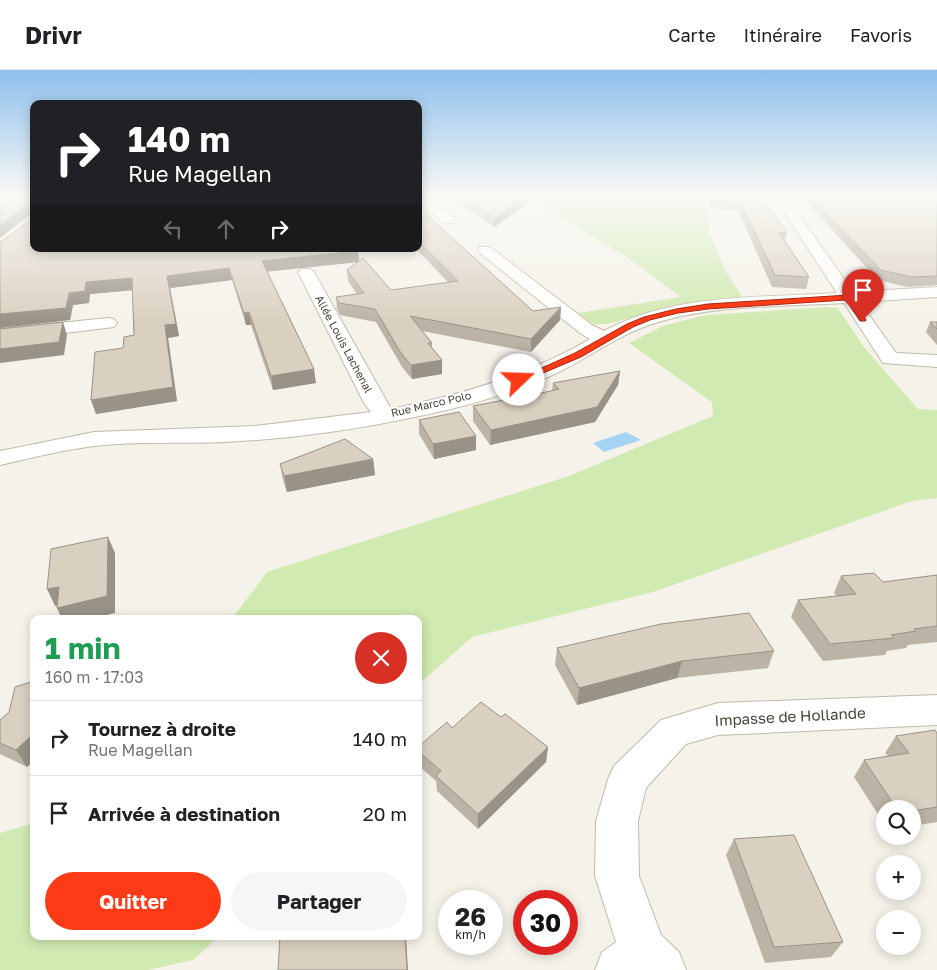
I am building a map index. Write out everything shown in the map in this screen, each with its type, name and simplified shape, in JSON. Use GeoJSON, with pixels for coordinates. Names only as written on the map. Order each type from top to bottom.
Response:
{"type":"FeatureCollection","features":[{"type":"Feature","properties":{"kind":"street"},"geometry":{"type":"LineString","coordinates":[[808,238],[890,359],[936,362]]}},
{"type":"Feature","properties":{"kind":"street"},"geometry":{"type":"LineString","coordinates":[[485,250],[586,329],[605,339]]}},
{"type":"Feature","properties":{"kind":"street","name":"Allée Louis Lachenal"},"geometry":{"type":"LineString","coordinates":[[306,272],[375,403],[384,415]]}},
{"type":"Feature","properties":{"kind":"street","name":"Rue Marco Polo"},"geometry":{"type":"LineString","coordinates":[[0,458],[52,446],[106,438],[246,433],[333,424],[441,404],[503,386],[550,368],[647,319],[678,311],[708,306],[937,292]]}},
{"type":"Feature","properties":{"kind":"street"},"geometry":{"type":"LineString","coordinates":[[0,335],[108,323]]}},
{"type":"Feature","properties":{"kind":"street","name":"Impasse de Hollande"},"geometry":{"type":"LineString","coordinates":[[641,964],[617,876],[617,821],[628,779],[674,731],[718,719],[937,710]]}},
{"type":"Feature","properties":{"kind":"green space"},"geometry":{"type":"Polygon","coordinates":[[[596,238],[712,238],[723,267],[743,298],[671,307],[607,324],[594,324],[578,313],[681,297],[627,257],[596,238]]]}},
{"type":"Feature","properties":{"kind":"green space"},"geometry":{"type":"Polygon","coordinates":[[[828,307],[838,308],[863,346],[918,409],[937,410],[937,498],[912,501],[653,592],[472,637],[422,681],[422,615],[235,615],[267,572],[569,476],[713,416],[712,402],[629,343],[663,326],[706,315],[828,307]]]}},
{"type":"Feature","properties":{"kind":"green space"},"geometry":{"type":"Polygon","coordinates":[[[30,824],[30,940],[215,940],[193,960],[148,970],[0,970],[0,833],[30,824]]]}},
{"type":"Feature","properties":{"kind":"water"},"geometry":{"type":"Polygon","coordinates":[[[626,432],[641,440],[604,452],[593,443],[626,432]]]}},
{"type":"Feature","properties":{"kind":"building"},"geometry":{"type":"Polygon","coordinates":[[[6,238],[30,238],[30,252],[348,252],[262,261],[314,369],[271,376],[249,312],[244,313],[229,268],[167,276],[176,324],[165,325],[173,387],[91,400],[95,352],[123,348],[124,337],[134,335],[132,278],[86,282],[85,291],[69,293],[66,308],[0,314],[0,241],[6,238]]]}},
{"type":"Feature","properties":{"kind":"building"},"geometry":{"type":"Polygon","coordinates":[[[422,238],[452,238],[533,311],[561,307],[531,339],[410,316],[432,343],[428,343],[442,360],[411,365],[401,353],[375,309],[339,303],[336,297],[364,293],[347,270],[363,258],[391,290],[458,281],[422,245],[422,238]]]}},
{"type":"Feature","properties":{"kind":"building"},"geometry":{"type":"Polygon","coordinates":[[[758,238],[782,238],[809,277],[775,275],[758,238]]]}},
{"type":"Feature","properties":{"kind":"building"},"geometry":{"type":"Polygon","coordinates":[[[850,238],[937,238],[937,276],[911,277],[881,270],[850,238]]]}},
{"type":"Feature","properties":{"kind":"building"},"geometry":{"type":"Polygon","coordinates":[[[63,322],[59,342],[0,349],[0,329],[63,322]]]}},
{"type":"Feature","properties":{"kind":"building"},"geometry":{"type":"Polygon","coordinates":[[[930,322],[937,322],[937,329],[930,322]]]}},
{"type":"Feature","properties":{"kind":"building"},"geometry":{"type":"Polygon","coordinates":[[[620,371],[597,407],[491,430],[473,406],[559,389],[553,383],[620,371]]]}},
{"type":"Feature","properties":{"kind":"building"},"geometry":{"type":"Polygon","coordinates":[[[459,412],[476,436],[433,444],[419,420],[459,412]]]}},
{"type":"Feature","properties":{"kind":"building"},"geometry":{"type":"Polygon","coordinates":[[[345,439],[373,459],[284,476],[280,464],[345,439]]]}},
{"type":"Feature","properties":{"kind":"building"},"geometry":{"type":"Polygon","coordinates":[[[108,537],[107,596],[57,608],[59,587],[47,589],[51,549],[108,537]]]}},
{"type":"Feature","properties":{"kind":"building"},"geometry":{"type":"Polygon","coordinates":[[[874,573],[883,582],[937,575],[937,626],[891,635],[894,638],[830,644],[798,600],[856,594],[841,576],[874,573]]]}},
{"type":"Feature","properties":{"kind":"building"},"geometry":{"type":"Polygon","coordinates":[[[749,613],[774,651],[682,661],[579,688],[557,648],[661,624],[749,613]]]}},
{"type":"Feature","properties":{"kind":"building"},"geometry":{"type":"Polygon","coordinates":[[[30,682],[30,737],[16,750],[0,743],[0,720],[9,712],[15,687],[30,682]]]}},
{"type":"Feature","properties":{"kind":"building"},"geometry":{"type":"Polygon","coordinates":[[[481,702],[501,717],[505,714],[548,747],[478,814],[436,776],[441,771],[422,755],[422,743],[447,722],[452,728],[481,702]]]}},
{"type":"Feature","properties":{"kind":"building"},"geometry":{"type":"Polygon","coordinates":[[[935,730],[937,733],[937,807],[921,810],[921,800],[891,800],[864,760],[909,753],[896,736],[935,730]]]}},
{"type":"Feature","properties":{"kind":"building"},"geometry":{"type":"Polygon","coordinates":[[[794,835],[843,942],[774,947],[734,839],[794,835]]]}},
{"type":"Feature","properties":{"kind":"building"},"geometry":{"type":"Polygon","coordinates":[[[280,940],[405,940],[407,970],[278,970],[280,940]]]}},
{"type":"Feature","properties":{"kind":"route"},"geometry":{"type":"LineString","coordinates":[[519,380],[578,355],[623,329],[647,319],[678,311],[708,306],[848,298],[863,320]]}}]}
